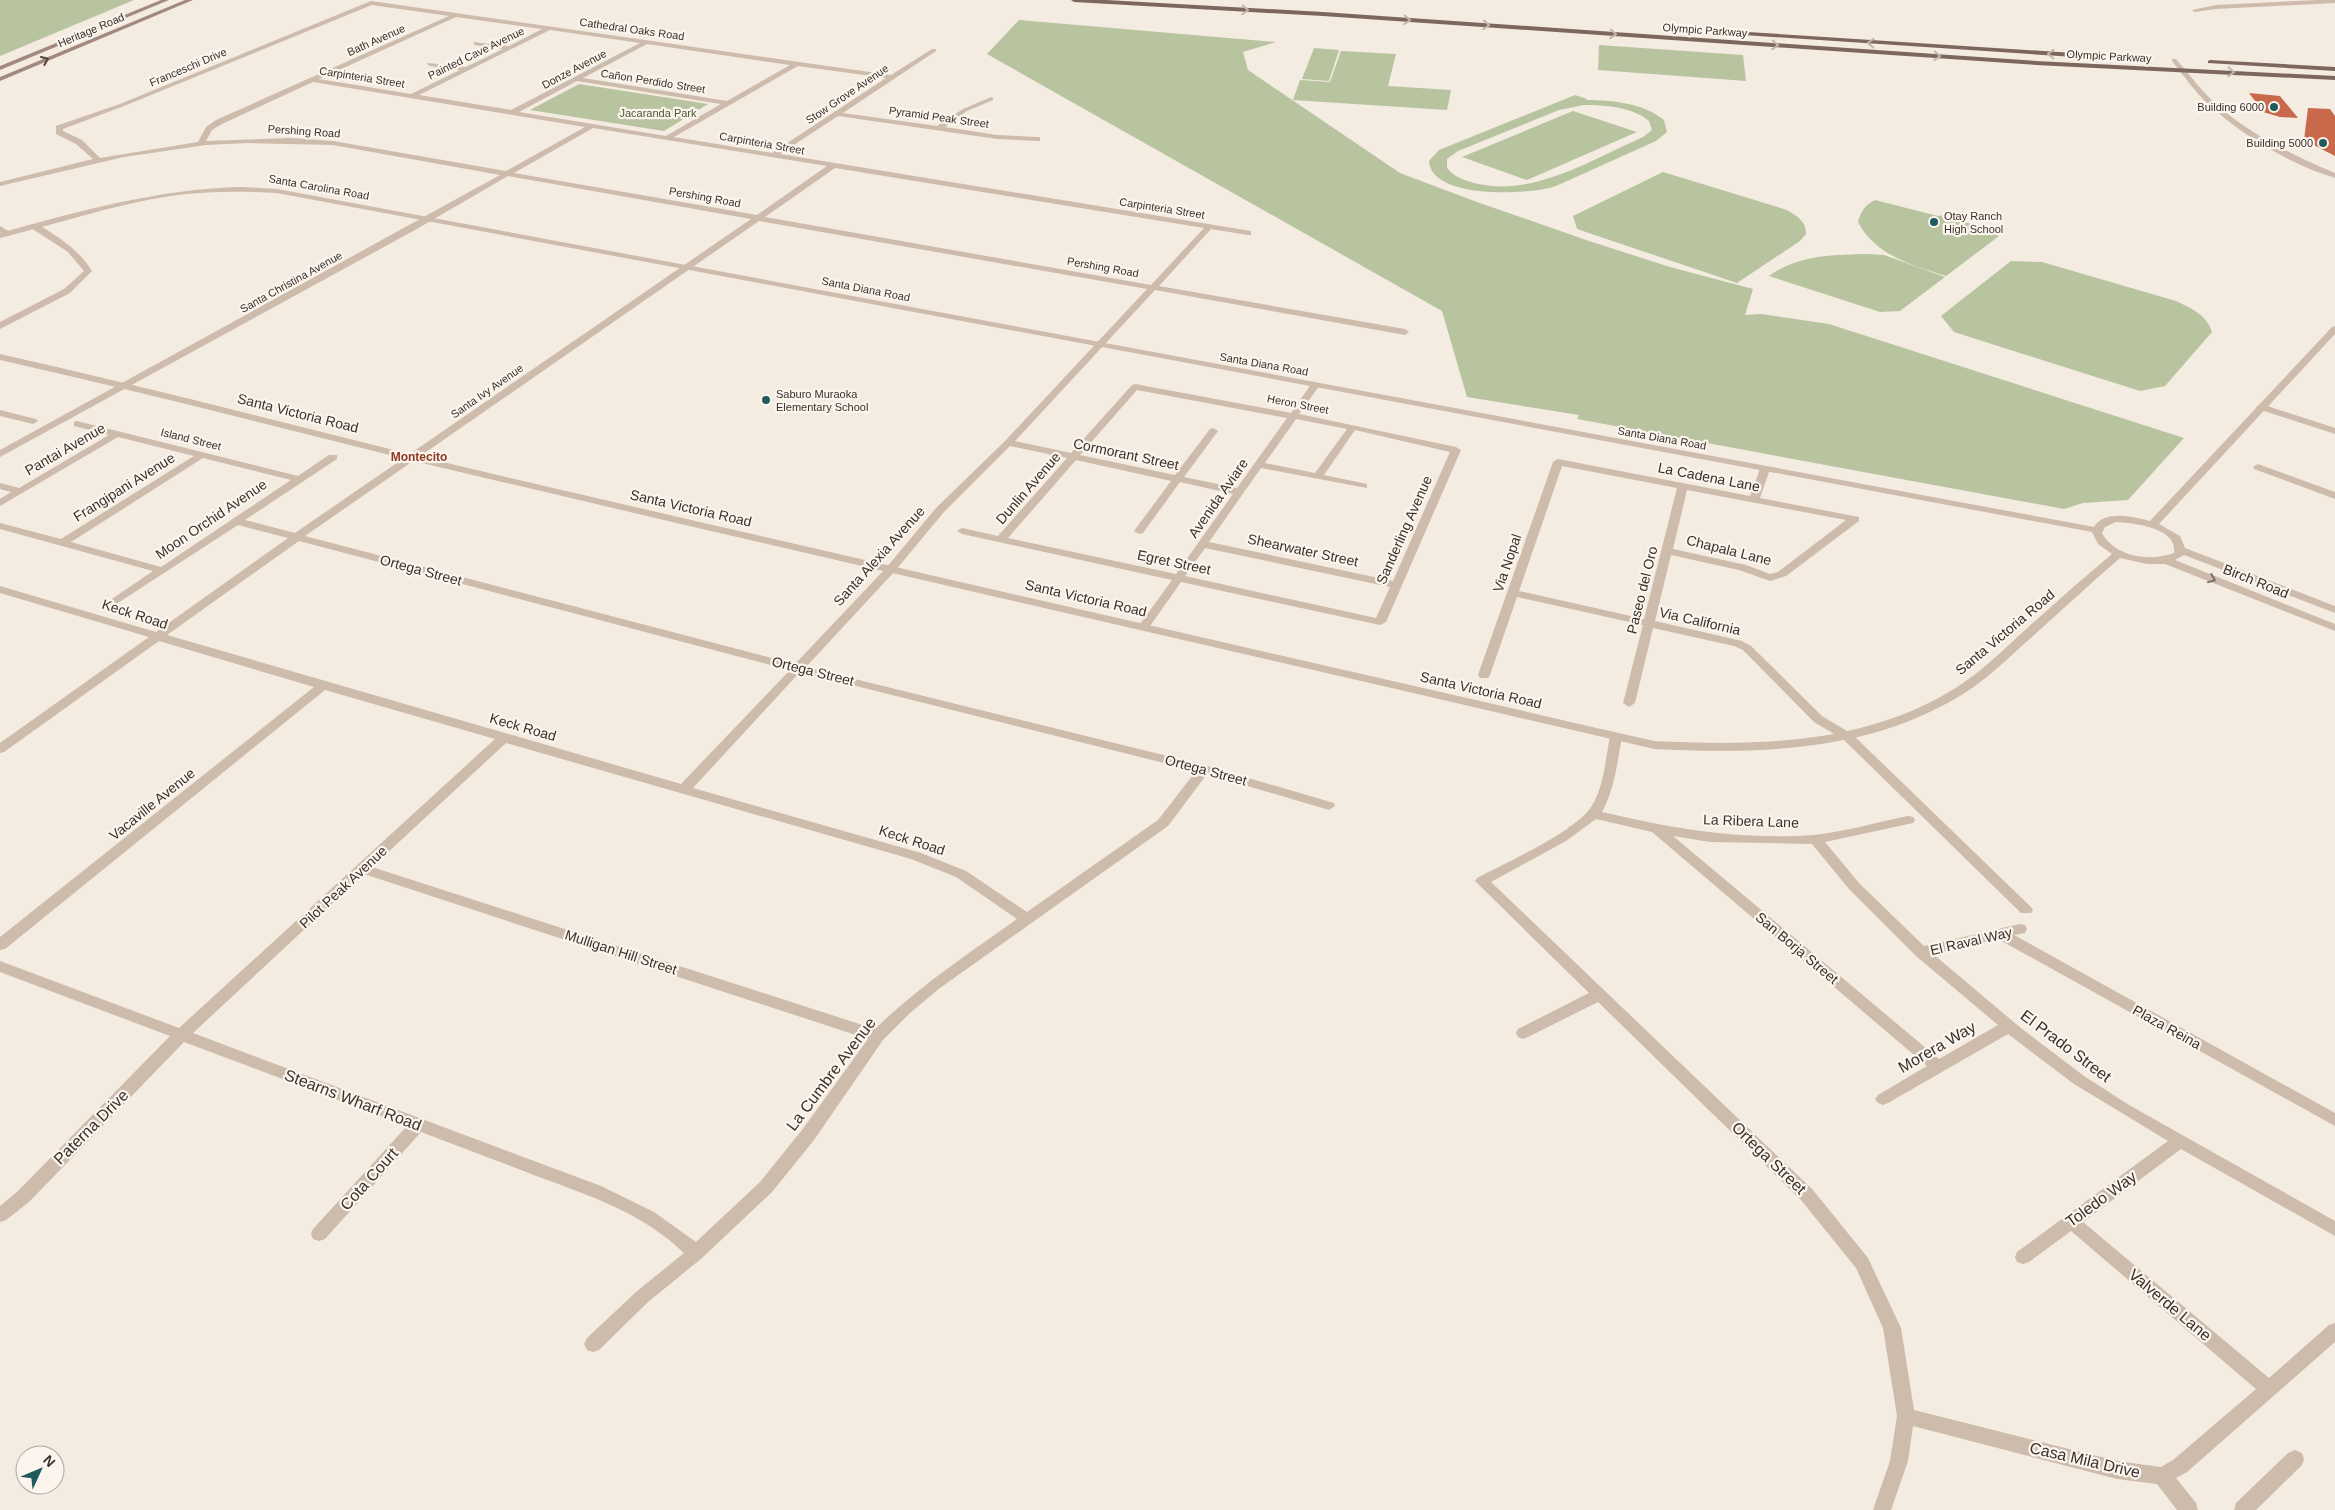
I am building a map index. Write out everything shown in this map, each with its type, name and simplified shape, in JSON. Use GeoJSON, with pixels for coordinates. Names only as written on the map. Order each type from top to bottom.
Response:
{"type":"FeatureCollection","features":[{"type":"Feature","properties":{"kind":"main road","name":"Heritage Road"},"geometry":{"type":"LineString","coordinates":[[0,68],[166,0]]}},
{"type":"Feature","properties":{"kind":"main road","name":"Heritage Road"},"geometry":{"type":"LineString","coordinates":[[0,79],[190,0]]}},
{"type":"Feature","properties":{"kind":"main road","name":"Olympic Parkway"},"geometry":{"type":"LineString","coordinates":[[1074,0],[1564,30],[2036,63],[2335,78]]}},
{"type":"Feature","properties":{"kind":"main road"},"geometry":{"type":"LineString","coordinates":[[1202,0],[1534,21]]}},
{"type":"Feature","properties":{"kind":"main road"},"geometry":{"type":"LineString","coordinates":[[1563,22],[1564,30]]}},
{"type":"Feature","properties":{"kind":"main road","name":"Olympic Parkway"},"geometry":{"type":"LineString","coordinates":[[1705,31],[2116,58]]}},
{"type":"Feature","properties":{"kind":"main road","name":"Olympic Parkway"},"geometry":{"type":"LineString","coordinates":[[2164,60],[2183,61]]}},
{"type":"Feature","properties":{"kind":"main road"},"geometry":{"type":"LineString","coordinates":[[2201,62],[2335,68]]}},
{"type":"Feature","properties":{"kind":"street"},"geometry":{"type":"LineString","coordinates":[[2195,10],[2216,7],[2335,1]]}},
{"type":"Feature","properties":{"kind":"street","name":"Cathedral Oaks Road"},"geometry":{"type":"LineString","coordinates":[[371,3],[890,76]]}},
{"type":"Feature","properties":{"kind":"street","name":"Franceschi Drive"},"geometry":{"type":"LineString","coordinates":[[97,159],[78,142],[59,132],[59,128],[122,105],[371,3]]}},
{"type":"Feature","properties":{"kind":"street","name":"Bath Avenue"},"geometry":{"type":"LineString","coordinates":[[202,142],[209,129],[219,122],[458,14]]}},
{"type":"Feature","properties":{"kind":"street","name":"Painted Cave Avenue"},"geometry":{"type":"LineString","coordinates":[[411,96],[550,28]]}},
{"type":"Feature","properties":{"kind":"street","name":"Donze Avenue"},"geometry":{"type":"LineString","coordinates":[[511,113],[647,42]]}},
{"type":"Feature","properties":{"kind":"street"},"geometry":{"type":"LineString","coordinates":[[475,43],[509,48]]}},
{"type":"Feature","properties":{"kind":"street","name":"Stow Grove Avenue"},"geometry":{"type":"LineString","coordinates":[[772,156],[838,114],[890,76],[934,50]]}},
{"type":"Feature","properties":{"kind":"street"},"geometry":{"type":"LineString","coordinates":[[2174,60],[2213,104],[2239,125],[2307,164],[2335,176]]}},
{"type":"Feature","properties":{"kind":"street"},"geometry":{"type":"LineString","coordinates":[[430,64],[466,69]]}},
{"type":"Feature","properties":{"kind":"street"},"geometry":{"type":"LineString","coordinates":[[667,138],[796,64]]}},
{"type":"Feature","properties":{"kind":"street","name":"Cañon Perdido Street"},"geometry":{"type":"LineString","coordinates":[[576,79],[728,103]]}},
{"type":"Feature","properties":{"kind":"street","name":"Carpinteria Street"},"geometry":{"type":"LineString","coordinates":[[312,80],[1248,233]]}},
{"type":"Feature","properties":{"kind":"street"},"geometry":{"type":"LineString","coordinates":[[938,129],[965,110],[991,99]]}},
{"type":"Feature","properties":{"kind":"street","name":"Pyramid Peak Street"},"geometry":{"type":"LineString","coordinates":[[838,114],[997,137],[1037,139]]}},
{"type":"Feature","properties":{"kind":"street","name":"Santa Christina Avenue"},"geometry":{"type":"LineString","coordinates":[[0,454],[591,126]]}},
{"type":"Feature","properties":{"kind":"street","name":"Pershing Road"},"geometry":{"type":"LineString","coordinates":[[0,184],[97,159],[166,146],[266,139],[333,143],[1405,332]]}},
{"type":"Feature","properties":{"kind":"street","name":"Santa Ivy Avenue"},"geometry":{"type":"LineString","coordinates":[[0,749],[297,537],[833,166]]}},
{"type":"Feature","properties":{"kind":"street","name":"Santa Carolina Road"},"geometry":{"type":"LineString","coordinates":[[2,233],[134,199],[177,192],[230,188],[292,193],[428,218]]}},
{"type":"Feature","properties":{"kind":"street","name":"Santa Diana Road"},"geometry":{"type":"LineString","coordinates":[[428,218],[2096,530]]}},
{"type":"Feature","properties":{"kind":"street"},"geometry":{"type":"LineString","coordinates":[[0,326],[67,291],[88,271],[79,255],[34,226]]}},
{"type":"Feature","properties":{"kind":"street","name":"Carpinteria Street"},"geometry":{"type":"LineString","coordinates":[[1099,345],[1209,227]]}},
{"type":"Feature","properties":{"kind":"street"},"geometry":{"type":"LineString","coordinates":[[2153,524],[2335,329]]}},
{"type":"Feature","properties":{"kind":"street","name":"Santa Alexia Avenue"},"geometry":{"type":"LineString","coordinates":[[684,789],[890,570],[940,510],[1008,443],[1099,345]]}},
{"type":"Feature","properties":{"kind":"street","name":"Santa Victoria Road"},"geometry":{"type":"LineString","coordinates":[[0,357],[127,385],[412,458],[890,570],[1144,626],[1654,745],[1720,749],[1768,747],[1848,737],[1900,722],[1958,691],[2002,658],[2118,554]]}},
{"type":"Feature","properties":{"kind":"street","name":"Avenida Aviare"},"geometry":{"type":"LineString","coordinates":[[1144,626],[1315,385]]}},
{"type":"Feature","properties":{"kind":"street","name":"Heron Street"},"geometry":{"type":"LineString","coordinates":[[1135,386],[1294,416],[1456,450]]}},
{"type":"Feature","properties":{"kind":"street","name":"Dunlin Avenue"},"geometry":{"type":"LineString","coordinates":[[1001,539],[1135,386]]}},
{"type":"Feature","properties":{"kind":"street"},"geometry":{"type":"LineString","coordinates":[[2261,407],[2335,431]]}},
{"type":"Feature","properties":{"kind":"street"},"geometry":{"type":"LineString","coordinates":[[0,413],[34,421]]}},
{"type":"Feature","properties":{"kind":"street","name":"Island Street"},"geometry":{"type":"LineString","coordinates":[[77,424],[298,479]]}},
{"type":"Feature","properties":{"kind":"street"},"geometry":{"type":"LineString","coordinates":[[1318,477],[1353,428]]}},
{"type":"Feature","properties":{"kind":"street"},"geometry":{"type":"LineString","coordinates":[[1139,531],[1213,431]]}},
{"type":"Feature","properties":{"kind":"street","name":"Pantai Avenue"},"geometry":{"type":"LineString","coordinates":[[0,503],[117,434]]}},
{"type":"Feature","properties":{"kind":"street","name":"Cormorant Street"},"geometry":{"type":"LineString","coordinates":[[1008,443],[1240,492]]}},
{"type":"Feature","properties":{"kind":"street","name":"Sanderling Avenue"},"geometry":{"type":"LineString","coordinates":[[1380,622],[1456,450]]}},
{"type":"Feature","properties":{"kind":"street","name":"Frangipani Avenue"},"geometry":{"type":"LineString","coordinates":[[62,543],[202,455]]}},
{"type":"Feature","properties":{"kind":"street","name":"Moon Orchid Avenue"},"geometry":{"type":"LineString","coordinates":[[107,607],[298,479],[333,458]]}},
{"type":"Feature","properties":{"kind":"street","name":"La Cadena Lane"},"geometry":{"type":"LineString","coordinates":[[1558,462],[1856,519]]}},
{"type":"Feature","properties":{"kind":"street","name":"Via Nopal"},"geometry":{"type":"LineString","coordinates":[[1484,675],[1558,462]]}},
{"type":"Feature","properties":{"kind":"street"},"geometry":{"type":"LineString","coordinates":[[1259,465],[1363,486]]}},
{"type":"Feature","properties":{"kind":"street"},"geometry":{"type":"LineString","coordinates":[[2258,468],[2335,496]]}},
{"type":"Feature","properties":{"kind":"street"},"geometry":{"type":"LineString","coordinates":[[1754,499],[1765,469]]}},
{"type":"Feature","properties":{"kind":"street","name":"Paseo del Oro"},"geometry":{"type":"LineString","coordinates":[[1629,703],[1683,485]]}},
{"type":"Feature","properties":{"kind":"street"},"geometry":{"type":"LineString","coordinates":[[0,486],[19,492]]}},
{"type":"Feature","properties":{"kind":"street","name":"Chapala Lane"},"geometry":{"type":"LineString","coordinates":[[1667,551],[1735,565],[1770,578],[1782,574],[1856,519]]}},
{"type":"Feature","properties":{"kind":"street"},"geometry":{"type":"LineString","coordinates":[[2115,519],[2140,520],[2153,524],[2174,536],[2180,543],[2182,550],[2179,554],[2166,561],[2143,561],[2118,554],[2101,542],[2096,530],[2105,521],[2115,519]]}},
{"type":"Feature","properties":{"kind":"street","name":"Ortega Street"},"geometry":{"type":"LineString","coordinates":[[235,521],[797,668],[1204,769],[1329,806]]}},
{"type":"Feature","properties":{"kind":"street"},"geometry":{"type":"LineString","coordinates":[[0,526],[161,570]]}},
{"type":"Feature","properties":{"kind":"street","name":"Egret Street"},"geometry":{"type":"LineString","coordinates":[[962,531],[1380,622]]}},
{"type":"Feature","properties":{"kind":"street","name":"Shearwater Street"},"geometry":{"type":"LineString","coordinates":[[1202,544],[1397,585]]}},
{"type":"Feature","properties":{"kind":"street","name":"Birch Road"},"geometry":{"type":"LineString","coordinates":[[2182,550],[2335,610]]}},
{"type":"Feature","properties":{"kind":"street","name":"Birch Road"},"geometry":{"type":"LineString","coordinates":[[2166,561],[2335,628]]}},
{"type":"Feature","properties":{"kind":"street","name":"Keck Road"},"geometry":{"type":"LineString","coordinates":[[2,591],[80,612],[157,638],[505,737],[941,865],[979,885],[1026,918]]}},
{"type":"Feature","properties":{"kind":"street","name":"Via California"},"geometry":{"type":"LineString","coordinates":[[1513,593],[1738,643],[1747,648],[1818,719],[1848,737],[2026,910]]}},
{"type":"Feature","properties":{"kind":"street","name":"Vacaville Avenue"},"geometry":{"type":"LineString","coordinates":[[0,946],[323,686]]}},
{"type":"Feature","properties":{"kind":"street","name":"Pilot Peak Avenue"},"geometry":{"type":"LineString","coordinates":[[180,1036],[364,869],[505,737]]}},
{"type":"Feature","properties":{"kind":"street"},"geometry":{"type":"LineString","coordinates":[[1594,814],[1606,787],[1616,737]]}},
{"type":"Feature","properties":{"kind":"street","name":"La Cumbre Avenue"},"geometry":{"type":"LineString","coordinates":[[593,1344],[642,1297],[696,1253],[760,1192],[783,1167],[878,1036],[905,1009],[935,984],[1026,918],[1163,823],[1204,769]]}},
{"type":"Feature","properties":{"kind":"street","name":"Ortega Street"},"geometry":{"type":"LineString","coordinates":[[1594,814],[1564,835],[1482,882],[1807,1195],[1862,1264],[1892,1328],[1906,1416],[1899,1461],[1882,1510]]}},
{"type":"Feature","properties":{"kind":"street","name":"La Ribera Lane"},"geometry":{"type":"LineString","coordinates":[[1594,814],[1656,829],[1710,838],[1769,840],[1816,839],[1908,820]]}},
{"type":"Feature","properties":{"kind":"street","name":"San Borja Street"},"geometry":{"type":"LineString","coordinates":[[1656,829],[1938,1067]]}},
{"type":"Feature","properties":{"kind":"street","name":"El Prado Street"},"geometry":{"type":"LineString","coordinates":[[1816,839],[1854,886],[1921,952],[2009,1026],[2079,1080],[2180,1141],[2335,1229]]}},
{"type":"Feature","properties":{"kind":"street","name":"Mulligan Hill Street"},"geometry":{"type":"LineString","coordinates":[[364,869],[878,1036]]}},
{"type":"Feature","properties":{"kind":"street","name":"El Raval Way"},"geometry":{"type":"LineString","coordinates":[[1921,952],[2020,929]]}},
{"type":"Feature","properties":{"kind":"street","name":"Plaza Reina"},"geometry":{"type":"LineString","coordinates":[[2000,934],[2335,1120]]}},
{"type":"Feature","properties":{"kind":"street","name":"Stearns Wharf Road"},"geometry":{"type":"LineString","coordinates":[[0,966],[631,1206],[668,1228],[696,1253]]}},
{"type":"Feature","properties":{"kind":"street"},"geometry":{"type":"LineString","coordinates":[[1522,1033],[1599,994]]}},
{"type":"Feature","properties":{"kind":"street","name":"Morera Way"},"geometry":{"type":"LineString","coordinates":[[1883,1099],[2009,1026]]}},
{"type":"Feature","properties":{"kind":"street","name":"Paterna Drive"},"geometry":{"type":"LineString","coordinates":[[0,1216],[23,1197],[180,1036]]}},
{"type":"Feature","properties":{"kind":"street","name":"Cota Court"},"geometry":{"type":"LineString","coordinates":[[319,1234],[418,1125]]}},
{"type":"Feature","properties":{"kind":"street","name":"Toledo Way"},"geometry":{"type":"LineString","coordinates":[[2023,1257],[2180,1141]]}},
{"type":"Feature","properties":{"kind":"street","name":"Valverde Lane"},"geometry":{"type":"LineString","coordinates":[[2071,1221],[2269,1389]]}},
{"type":"Feature","properties":{"kind":"street"},"geometry":{"type":"LineString","coordinates":[[2188,1510],[2162,1476],[2180,1466],[2335,1331]]}},
{"type":"Feature","properties":{"kind":"street","name":"Casa Mila Drive"},"geometry":{"type":"LineString","coordinates":[[1906,1416],[2117,1470],[2162,1476]]}},
{"type":"Feature","properties":{"kind":"street"},"geometry":{"type":"LineString","coordinates":[[2244,1510],[2295,1459]]}},
{"type":"Feature","properties":{"kind":"green space"},"geometry":{"type":"Polygon","coordinates":[[[0,0],[134,0],[0,56],[0,0]]]}},
{"type":"Feature","properties":{"kind":"green space"},"geometry":{"type":"Polygon","coordinates":[[[1019,20],[1276,42],[1243,52],[1248,70],[1400,173],[1589,241],[1670,267],[1753,289],[1745,315],[1761,314],[1829,324],[2184,438],[2128,500],[2083,503],[2064,509],[1577,419],[1579,415],[1467,397],[1442,311],[987,54],[1019,20]]]}},
{"type":"Feature","properties":{"kind":"green space"},"geometry":{"type":"Polygon","coordinates":[[[1599,45],[1743,55],[1746,81],[1598,70],[1599,45]]]}},
{"type":"Feature","properties":{"kind":"green space"},"geometry":{"type":"Polygon","coordinates":[[[1314,48],[1339,50],[1329,81],[1302,79],[1314,48]]]}},
{"type":"Feature","properties":{"kind":"green space"},"geometry":{"type":"Polygon","coordinates":[[[1341,51],[1396,54],[1388,86],[1451,90],[1447,110],[1293,100],[1300,80],[1330,82],[1341,51]]]}},
{"type":"Feature","properties":{"kind":"green space","name":"Jacaranda Park"},"geometry":{"type":"Polygon","coordinates":[[[579,84],[708,104],[664,131],[530,110],[579,84]]]}},
{"type":"Feature","properties":{"kind":"green space"},"geometry":{"type":"Polygon","coordinates":[[[1575,95],[1586,100],[1617,102],[1647,110],[1664,120],[1667,132],[1656,141],[1556,186],[1526,191],[1484,192],[1446,183],[1434,174],[1429,161],[1439,150],[1575,95]],[[1584,105],[1559,110],[1458,151],[1447,159],[1447,168],[1456,176],[1474,183],[1496,186],[1518,185],[1539,181],[1582,166],[1643,137],[1652,130],[1649,121],[1627,110],[1610,106],[1584,105]]]}},
{"type":"Feature","properties":{"kind":"green space"},"geometry":{"type":"Polygon","coordinates":[[[1573,111],[1637,132],[1527,180],[1462,157],[1573,111]]]}},
{"type":"Feature","properties":{"kind":"green space"},"geometry":{"type":"Polygon","coordinates":[[[1663,172],[1787,210],[1803,222],[1806,234],[1800,241],[1737,283],[1577,229],[1573,216],[1663,172]]]}},
{"type":"Feature","properties":{"kind":"green space"},"geometry":{"type":"Polygon","coordinates":[[[1875,200],[1938,216],[1943,215],[1993,231],[1999,236],[1946,276],[1896,258],[1866,234],[1858,222],[1864,209],[1875,200]]]}},
{"type":"Feature","properties":{"kind":"green space"},"geometry":{"type":"Polygon","coordinates":[[[1884,255],[1945,277],[1900,311],[1880,312],[1769,276],[1780,269],[1803,260],[1828,256],[1884,255]]]}},
{"type":"Feature","properties":{"kind":"green space"},"geometry":{"type":"Polygon","coordinates":[[[2011,261],[2042,262],[2176,301],[2193,309],[2206,321],[2212,332],[2165,386],[2140,391],[1954,332],[1941,316],[2011,261]]]}},
{"type":"Feature","properties":{"kind":"building"},"geometry":{"type":"Polygon","coordinates":[[[2249,93],[2280,96],[2298,118],[2280,117],[2263,112],[2249,93]]]}},
{"type":"Feature","properties":{"kind":"building"},"geometry":{"type":"Polygon","coordinates":[[[2308,108],[2330,109],[2335,116],[2335,156],[2304,140],[2308,108]]]}},
{"type":"Feature","properties":{"kind":"place","name":"Building 6000"},"geometry":{"type":"Point","coordinates":[2274,107]}},
{"type":"Feature","properties":{"kind":"place","name":"Building 5000"},"geometry":{"type":"Point","coordinates":[2323,143]}},
{"type":"Feature","properties":{"kind":"place","name":"Otay Ranch High School"},"geometry":{"type":"Point","coordinates":[1934,222]}},
{"type":"Feature","properties":{"kind":"place","name":"Saburo Muraoka Elementary School"},"geometry":{"type":"Point","coordinates":[766,400]}},
{"type":"Feature","properties":{"kind":"district","name":"Montecito"},"geometry":{"type":"Point","coordinates":[419,457]}}]}
